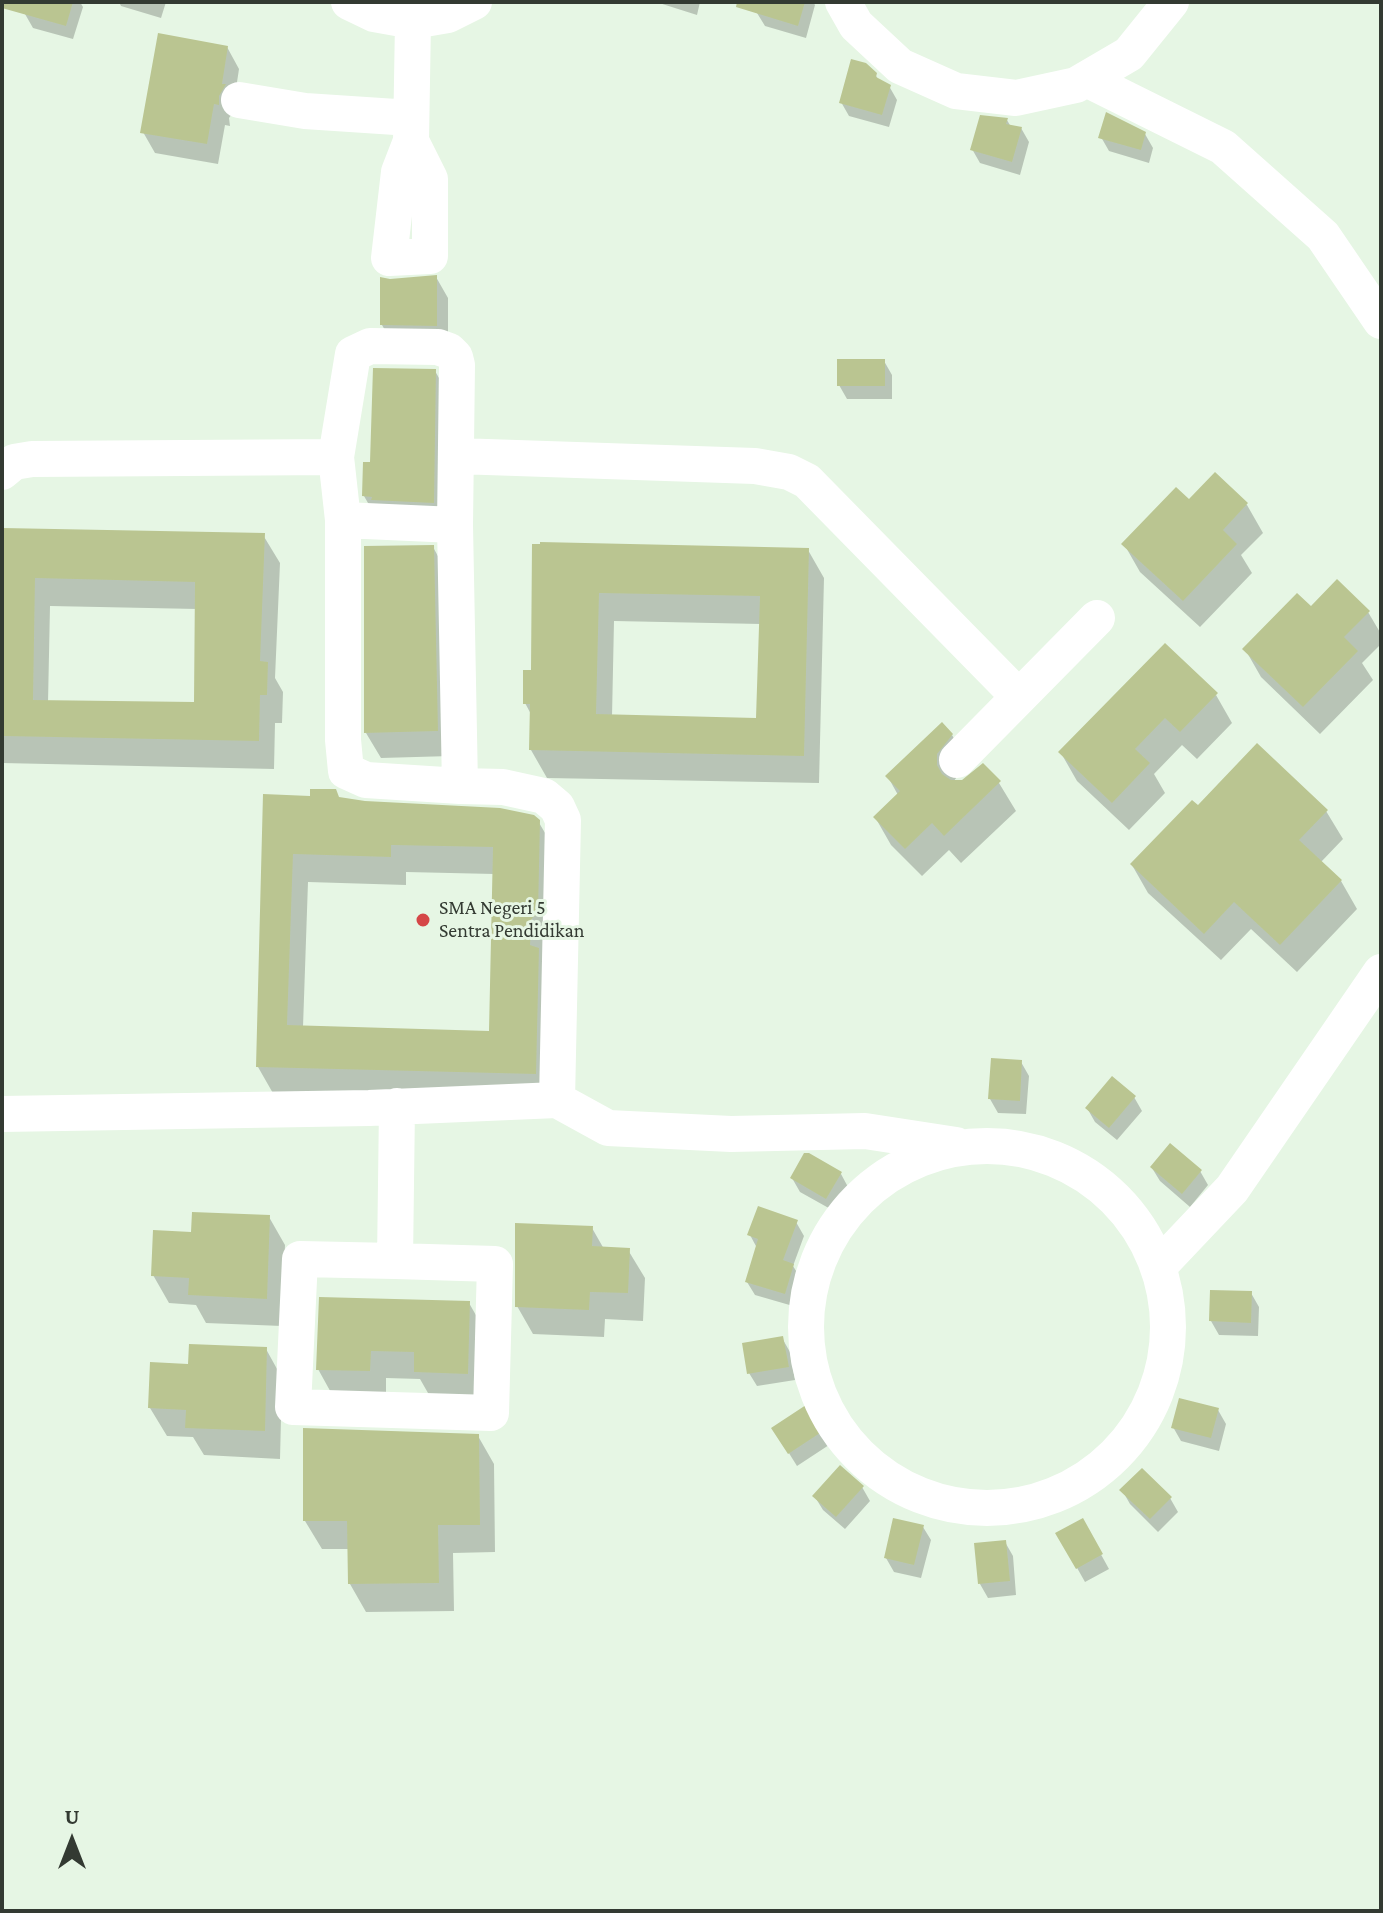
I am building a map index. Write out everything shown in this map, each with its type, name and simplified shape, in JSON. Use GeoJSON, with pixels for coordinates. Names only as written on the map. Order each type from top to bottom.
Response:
{"type":"FeatureCollection","features":[{"type":"Feature","properties":{"kind":"lane"},"geometry":{"type":"LineString","coordinates":[[349,2],[374,14],[413,21],[448,15],[474,2]]}},
{"type":"Feature","properties":{"kind":"lane"},"geometry":{"type":"LineString","coordinates":[[843,2],[856,25],[900,66],[956,91],[1016,98],[1076,85],[1129,54],[1171,2]]}},
{"type":"Feature","properties":{"kind":"lane"},"geometry":{"type":"LineString","coordinates":[[239,100],[411,130],[413,21]]}},
{"type":"Feature","properties":{"kind":"lane"},"geometry":{"type":"LineString","coordinates":[[1086,79],[1223,147],[1323,236],[1381,321]]}},
{"type":"Feature","properties":{"kind":"lane"},"geometry":{"type":"LineString","coordinates":[[460,786],[455,357],[438,347],[370,346],[353,354],[336,457],[343,520],[343,740],[346,771],[366,780],[460,786],[503,787],[544,796],[557,807],[563,820],[557,1100]]}},
{"type":"Feature","properties":{"kind":"lane"},"geometry":{"type":"LineString","coordinates":[[457,456],[755,466],[789,472],[807,481],[1019,697]]}},
{"type":"Feature","properties":{"kind":"lane"},"geometry":{"type":"LineString","coordinates":[[2,472],[14,462],[32,459],[336,457]]}},
{"type":"Feature","properties":{"kind":"lane"},"geometry":{"type":"LineString","coordinates":[[343,520],[455,525]]}},
{"type":"Feature","properties":{"kind":"lane"},"geometry":{"type":"LineString","coordinates":[[957,760],[1097,618]]}},
{"type":"Feature","properties":{"kind":"lane"},"geometry":{"type":"LineString","coordinates":[[1160,1265],[1232,1189],[1381,972]]}},
{"type":"Feature","properties":{"kind":"lane"},"geometry":{"type":"LineString","coordinates":[[2,1114],[557,1100],[608,1128],[731,1134],[865,1131],[965,1146],[1026,1149],[1083,1172],[1129,1212],[1160,1265],[1170,1323],[1162,1381],[1135,1434],[1093,1475],[1039,1501],[981,1508],[922,1496],[871,1467],[832,1423],[809,1369],[805,1308],[822,1249],[857,1199],[906,1163],[965,1146]]}},
{"type":"Feature","properties":{"kind":"lane"},"geometry":{"type":"LineString","coordinates":[[395,1261],[397,1106]]}},
{"type":"Feature","properties":{"kind":"lane"},"geometry":{"type":"LineString","coordinates":[[300,1259],[395,1261],[495,1264],[491,1413],[293,1407],[300,1259]]}},
{"type":"Feature","properties":{"kind":"building"},"geometry":{"type":"Polygon","coordinates":[[[2,2],[73,2],[66,26],[2,8],[2,2]]]}},
{"type":"Feature","properties":{"kind":"building"},"geometry":{"type":"Polygon","coordinates":[[[737,2],[805,2],[798,26],[736,7],[737,2]]]}},
{"type":"Feature","properties":{"kind":"building"},"geometry":{"type":"Polygon","coordinates":[[[158,33],[228,46],[222,84],[226,84],[219,96],[219,105],[214,104],[207,144],[140,133],[158,33]]]}},
{"type":"Feature","properties":{"kind":"building"},"geometry":{"type":"Polygon","coordinates":[[[851,59],[866,63],[877,73],[876,77],[891,85],[882,115],[839,103],[851,59]]]}},
{"type":"Feature","properties":{"kind":"building"},"geometry":{"type":"Polygon","coordinates":[[[1106,112],[1146,132],[1141,150],[1098,138],[1106,112]]]}},
{"type":"Feature","properties":{"kind":"building"},"geometry":{"type":"Polygon","coordinates":[[[980,115],[1008,118],[1006,124],[1022,127],[1012,162],[970,150],[980,115]]]}},
{"type":"Feature","properties":{"kind":"building"},"geometry":{"type":"Polygon","coordinates":[[[437,275],[437,326],[380,325],[380,277],[437,275]]]}},
{"type":"Feature","properties":{"kind":"building"},"geometry":{"type":"Polygon","coordinates":[[[837,359],[885,359],[885,386],[837,386],[837,359]]]}},
{"type":"Feature","properties":{"kind":"building"},"geometry":{"type":"Polygon","coordinates":[[[373,368],[436,369],[434,503],[371,500],[372,497],[362,496],[363,462],[370,462],[373,368]]]}},
{"type":"Feature","properties":{"kind":"building"},"geometry":{"type":"Polygon","coordinates":[[[1215,472],[1248,503],[1223,530],[1237,544],[1183,601],[1121,544],[1176,487],[1189,499],[1215,472]]]}},
{"type":"Feature","properties":{"kind":"building"},"geometry":{"type":"Polygon","coordinates":[[[2,528],[265,533],[260,661],[268,662],[267,695],[260,695],[259,741],[2,736],[2,528]],[[35,578],[33,700],[194,702],[195,582],[35,578]]]}},
{"type":"Feature","properties":{"kind":"building"},"geometry":{"type":"Polygon","coordinates":[[[532,544],[809,548],[804,756],[529,750],[530,704],[523,704],[523,670],[531,670],[532,544]],[[599,593],[596,714],[756,718],[760,596],[599,593]]]}},
{"type":"Feature","properties":{"kind":"building"},"geometry":{"type":"Polygon","coordinates":[[[434,545],[438,731],[364,733],[364,546],[434,545]]]}},
{"type":"Feature","properties":{"kind":"building"},"geometry":{"type":"Polygon","coordinates":[[[1337,579],[1370,611],[1344,637],[1358,651],[1303,707],[1242,649],[1297,593],[1311,606],[1337,579]]]}},
{"type":"Feature","properties":{"kind":"building"},"geometry":{"type":"Polygon","coordinates":[[[1165,643],[1218,693],[1180,732],[1165,718],[1135,749],[1150,763],[1112,803],[1058,752],[1165,643]]]}},
{"type":"Feature","properties":{"kind":"building"},"geometry":{"type":"Polygon","coordinates":[[[942,722],[953,734],[937,754],[937,765],[942,774],[951,780],[962,780],[983,763],[1001,781],[944,836],[932,823],[905,849],[873,817],[900,791],[885,776],[942,722]]]}},
{"type":"Feature","properties":{"kind":"building"},"geometry":{"type":"Polygon","coordinates":[[[1257,743],[1328,810],[1299,840],[1342,880],[1280,945],[1234,902],[1204,934],[1130,864],[1192,800],[1198,805],[1257,743]]]}},
{"type":"Feature","properties":{"kind":"building"},"geometry":{"type":"Polygon","coordinates":[[[310,789],[336,789],[339,797],[365,801],[500,808],[534,815],[540,820],[538,914],[532,918],[530,945],[539,948],[536,1074],[256,1067],[263,794],[310,796],[310,789]],[[391,845],[391,857],[293,854],[287,1025],[489,1031],[493,847],[391,845]]]}},
{"type":"Feature","properties":{"kind":"building"},"geometry":{"type":"Polygon","coordinates":[[[991,1058],[1022,1060],[1020,1101],[988,1099],[991,1058]]]}},
{"type":"Feature","properties":{"kind":"building"},"geometry":{"type":"Polygon","coordinates":[[[1112,1076],[1136,1096],[1109,1128],[1085,1108],[1112,1076]]]}},
{"type":"Feature","properties":{"kind":"building"},"geometry":{"type":"Polygon","coordinates":[[[1170,1143],[1202,1170],[1182,1194],[1150,1167],[1170,1143]]]}},
{"type":"Feature","properties":{"kind":"building"},"geometry":{"type":"Polygon","coordinates":[[[804,1153],[842,1172],[826,1199],[790,1178],[804,1153]]]}},
{"type":"Feature","properties":{"kind":"building"},"geometry":{"type":"Polygon","coordinates":[[[758,1206],[798,1220],[783,1260],[794,1264],[785,1294],[745,1282],[758,1239],[747,1235],[758,1206]]]}},
{"type":"Feature","properties":{"kind":"building"},"geometry":{"type":"Polygon","coordinates":[[[192,1212],[270,1215],[267,1299],[188,1295],[189,1278],[151,1276],[153,1230],[191,1232],[192,1212]]]}},
{"type":"Feature","properties":{"kind":"building"},"geometry":{"type":"Polygon","coordinates":[[[515,1223],[593,1226],[592,1246],[630,1248],[628,1293],[590,1292],[589,1310],[515,1307],[515,1223]]]}},
{"type":"Feature","properties":{"kind":"building"},"geometry":{"type":"Polygon","coordinates":[[[1210,1290],[1252,1291],[1251,1323],[1209,1321],[1210,1290]]]}},
{"type":"Feature","properties":{"kind":"building"},"geometry":{"type":"Polygon","coordinates":[[[319,1297],[470,1301],[468,1374],[414,1372],[414,1352],[371,1351],[370,1371],[316,1370],[319,1297]]]}},
{"type":"Feature","properties":{"kind":"building"},"geometry":{"type":"Polygon","coordinates":[[[783,1336],[789,1367],[747,1374],[742,1343],[783,1336]]]}},
{"type":"Feature","properties":{"kind":"building"},"geometry":{"type":"Polygon","coordinates":[[[189,1344],[267,1347],[265,1431],[185,1428],[186,1410],[148,1408],[150,1362],[188,1364],[189,1344]]]}},
{"type":"Feature","properties":{"kind":"building"},"geometry":{"type":"Polygon","coordinates":[[[1179,1398],[1219,1408],[1211,1438],[1171,1428],[1179,1398]]]}},
{"type":"Feature","properties":{"kind":"building"},"geometry":{"type":"Polygon","coordinates":[[[806,1405],[823,1431],[788,1454],[771,1428],[806,1405]]]}},
{"type":"Feature","properties":{"kind":"building"},"geometry":{"type":"Polygon","coordinates":[[[303,1428],[479,1434],[480,1525],[438,1525],[439,1583],[348,1584],[347,1521],[303,1521],[303,1428]]]}},
{"type":"Feature","properties":{"kind":"building"},"geometry":{"type":"Polygon","coordinates":[[[840,1465],[864,1486],[836,1517],[812,1496],[840,1465]]]}},
{"type":"Feature","properties":{"kind":"building"},"geometry":{"type":"Polygon","coordinates":[[[1142,1468],[1172,1497],[1150,1519],[1119,1490],[1142,1468]]]}},
{"type":"Feature","properties":{"kind":"building"},"geometry":{"type":"Polygon","coordinates":[[[893,1518],[924,1525],[914,1565],[884,1558],[893,1518]]]}},
{"type":"Feature","properties":{"kind":"building"},"geometry":{"type":"Polygon","coordinates":[[[1083,1518],[1103,1554],[1076,1569],[1055,1533],[1083,1518]]]}},
{"type":"Feature","properties":{"kind":"building"},"geometry":{"type":"Polygon","coordinates":[[[1006,1540],[1010,1581],[978,1584],[974,1543],[1006,1540]]]}},
{"type":"Feature","properties":{"kind":"place","name":"SMA Negeri 5 Sentra Pendidikan"},"geometry":{"type":"Point","coordinates":[423,920]}}]}
